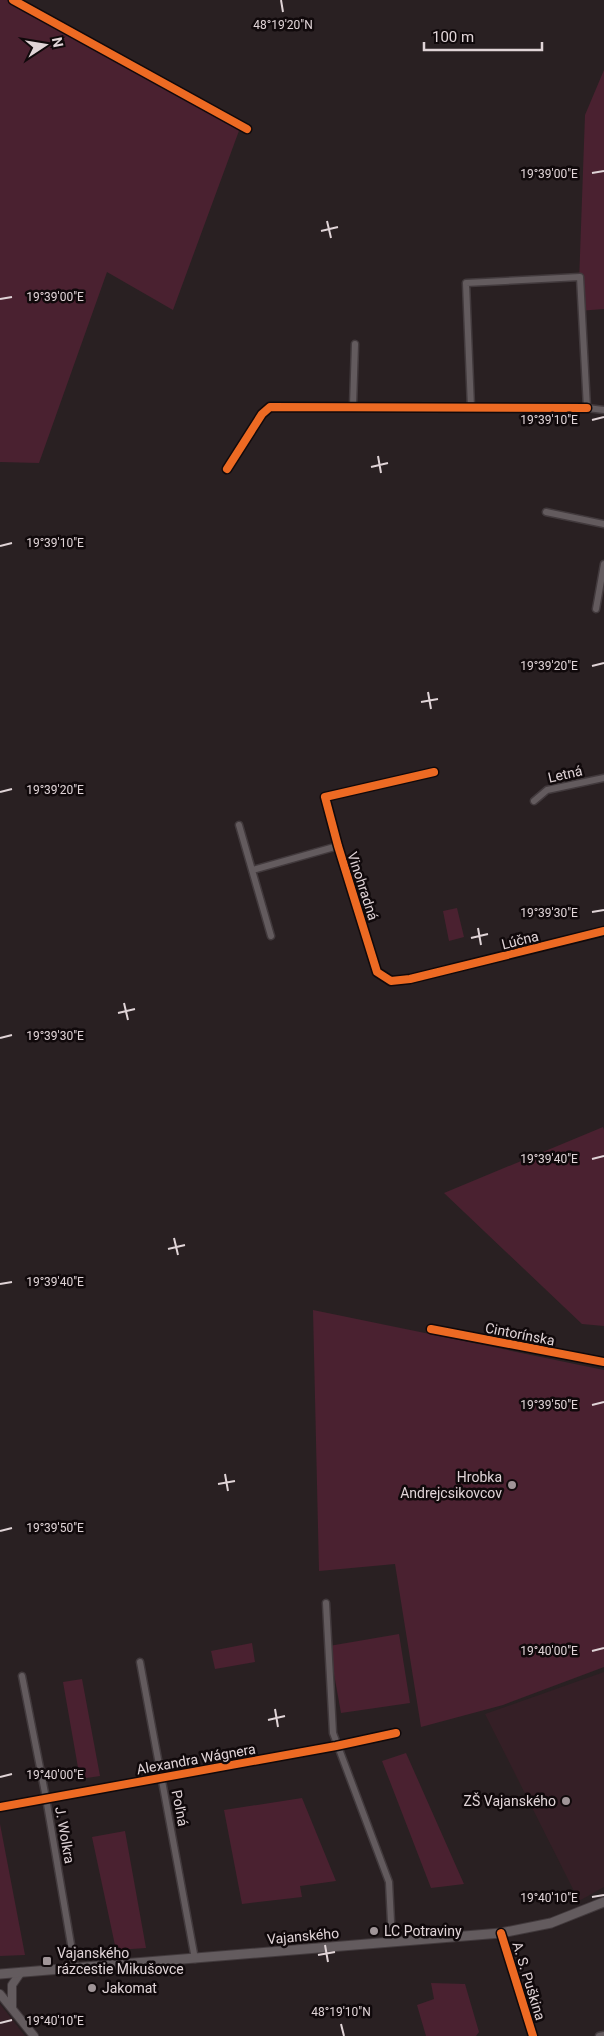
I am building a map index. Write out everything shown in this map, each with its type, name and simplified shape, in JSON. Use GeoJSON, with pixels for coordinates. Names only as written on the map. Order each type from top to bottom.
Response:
{"type":"FeatureCollection","features":[{"type":"Feature","properties":{"kind":"main road","name":"Vajanského"},"geometry":{"type":"LineString","coordinates":[[0,1974],[501,1933],[551,1923],[604,1902]]}},
{"type":"Feature","properties":{"kind":"street"},"geometry":{"type":"LineString","coordinates":[[13,0],[247,129]]}},
{"type":"Feature","properties":{"kind":"street"},"geometry":{"type":"LineString","coordinates":[[471,408],[466,283],[580,276],[587,408]]}},
{"type":"Feature","properties":{"kind":"street"},"geometry":{"type":"LineString","coordinates":[[353,406],[355,344]]}},
{"type":"Feature","properties":{"kind":"street"},"geometry":{"type":"LineString","coordinates":[[227,469],[262,414],[270,407],[587,408],[604,410]]}},
{"type":"Feature","properties":{"kind":"street"},"geometry":{"type":"LineString","coordinates":[[546,512],[604,524]]}},
{"type":"Feature","properties":{"kind":"street"},"geometry":{"type":"LineString","coordinates":[[596,609],[604,564]]}},
{"type":"Feature","properties":{"kind":"street","name":"Vinohradná"},"geometry":{"type":"LineString","coordinates":[[384,978],[377,972],[374,964],[325,797],[434,772]]}},
{"type":"Feature","properties":{"kind":"street","name":"Letná"},"geometry":{"type":"LineString","coordinates":[[534,801],[547,790],[604,778]]}},
{"type":"Feature","properties":{"kind":"street"},"geometry":{"type":"LineString","coordinates":[[239,825],[271,936]]}},
{"type":"Feature","properties":{"kind":"street","name":"Vinohradná"},"geometry":{"type":"LineString","coordinates":[[252,870],[338,846]]}},
{"type":"Feature","properties":{"kind":"street","name":"Lúčna"},"geometry":{"type":"LineString","coordinates":[[384,978],[391,981],[410,979],[604,931]]}},
{"type":"Feature","properties":{"kind":"street","name":"Cintorínska"},"geometry":{"type":"LineString","coordinates":[[431,1330],[604,1362]]}},
{"type":"Feature","properties":{"kind":"street"},"geometry":{"type":"LineString","coordinates":[[326,1604],[330,1713],[336,1746],[390,1882],[392,1942]]}},
{"type":"Feature","properties":{"kind":"street","name":"Poľná"},"geometry":{"type":"LineString","coordinates":[[140,1662],[195,1959]]}},
{"type":"Feature","properties":{"kind":"street","name":"J. Wolkra"},"geometry":{"type":"LineString","coordinates":[[22,1676],[46,1798],[75,1968]]}},
{"type":"Feature","properties":{"kind":"street","name":"Alexandra Wágnera"},"geometry":{"type":"LineString","coordinates":[[0,1807],[336,1746],[396,1733]]}},
{"type":"Feature","properties":{"kind":"street","name":"A. S. Puškina"},"geometry":{"type":"LineString","coordinates":[[501,1933],[533,2036]]}},
{"type":"Feature","properties":{"kind":"street"},"geometry":{"type":"LineString","coordinates":[[12,2007],[12,1985],[21,1972]]}},
{"type":"Feature","properties":{"kind":"street"},"geometry":{"type":"LineString","coordinates":[[0,1994],[34,2036]]}},
{"type":"Feature","properties":{"kind":"street"},"geometry":{"type":"LineString","coordinates":[[599,2036],[604,2035]]}},
{"type":"Feature","properties":{"kind":"shaded area"},"geometry":{"type":"Polygon","coordinates":[[[0,0],[9,0],[240,128],[173,310],[107,272],[39,463],[0,462],[0,0]]]}},
{"type":"Feature","properties":{"kind":"shaded area"},"geometry":{"type":"Polygon","coordinates":[[[604,70],[604,309],[578,311],[585,115],[604,70]]]}},
{"type":"Feature","properties":{"kind":"shaded area"},"geometry":{"type":"Polygon","coordinates":[[[457,908],[464,937],[449,941],[443,911],[457,908]]]}},
{"type":"Feature","properties":{"kind":"shaded area"},"geometry":{"type":"Polygon","coordinates":[[[603,1127],[604,1326],[582,1324],[444,1193],[603,1127]]]}},
{"type":"Feature","properties":{"kind":"shaded area"},"geometry":{"type":"Polygon","coordinates":[[[313,1310],[604,1370],[604,1667],[503,1705],[421,1727],[395,1564],[319,1571],[313,1310]]]}},
{"type":"Feature","properties":{"kind":"shaded area"},"geometry":{"type":"Polygon","coordinates":[[[399,1634],[410,1703],[341,1713],[329,1646],[399,1634]]]}},
{"type":"Feature","properties":{"kind":"shaded area"},"geometry":{"type":"Polygon","coordinates":[[[252,1643],[255,1662],[215,1669],[211,1651],[252,1643]]]}},
{"type":"Feature","properties":{"kind":"shaded area","name":"ZŠ Vajanského"},"geometry":{"type":"Polygon","coordinates":[[[604,1672],[604,1887],[579,1901],[485,1714],[604,1672]]]}},
{"type":"Feature","properties":{"kind":"shaded area"},"geometry":{"type":"Polygon","coordinates":[[[82,1679],[100,1776],[80,1779],[63,1682],[82,1679]]]}},
{"type":"Feature","properties":{"kind":"shaded area"},"geometry":{"type":"Polygon","coordinates":[[[406,1753],[464,1884],[431,1888],[382,1761],[406,1753]]]}},
{"type":"Feature","properties":{"kind":"shaded area"},"geometry":{"type":"Polygon","coordinates":[[[302,1798],[336,1881],[300,1886],[302,1897],[242,1904],[224,1810],[302,1798]]]}},
{"type":"Feature","properties":{"kind":"shaded area"},"geometry":{"type":"Polygon","coordinates":[[[0,1824],[25,1955],[0,1956],[0,1824]]]}},
{"type":"Feature","properties":{"kind":"shaded area"},"geometry":{"type":"Polygon","coordinates":[[[125,1831],[146,1948],[116,1950],[92,1837],[125,1831]]]}},
{"type":"Feature","properties":{"kind":"shaded area"},"geometry":{"type":"Polygon","coordinates":[[[431,1983],[465,1984],[479,2032],[476,2036],[426,2036],[417,2005],[434,1999],[431,1983]]]}},
{"type":"Feature","properties":{"kind":"shaded area"},"geometry":{"type":"Polygon","coordinates":[[[0,2004],[25,2036],[0,2036],[0,2004]]]}},
{"type":"Feature","properties":{"kind":"cycle path"},"geometry":{"type":"LineString","coordinates":[[13,0],[247,129]]}},
{"type":"Feature","properties":{"kind":"cycle path"},"geometry":{"type":"LineString","coordinates":[[227,469],[262,414],[270,407],[587,408]]}},
{"type":"Feature","properties":{"kind":"cycle path"},"geometry":{"type":"LineString","coordinates":[[434,772],[325,797],[377,972],[391,981],[410,979],[604,931]]}},
{"type":"Feature","properties":{"kind":"cycle path"},"geometry":{"type":"LineString","coordinates":[[431,1329],[604,1362]]}},
{"type":"Feature","properties":{"kind":"cycle path"},"geometry":{"type":"LineString","coordinates":[[0,1807],[336,1746],[396,1733]]}},
{"type":"Feature","properties":{"kind":"cycle path"},"geometry":{"type":"LineString","coordinates":[[501,1933],[533,2036]]}},
{"type":"Feature","properties":{"kind":"place","name":"Hrobka Andrejcsikovcov"},"geometry":{"type":"Point","coordinates":[512,1485]}},
{"type":"Feature","properties":{"kind":"place","name":"ZŠ Vajanského"},"geometry":{"type":"Point","coordinates":[566,1801]}},
{"type":"Feature","properties":{"kind":"place","name":"LC Potraviny"},"geometry":{"type":"Point","coordinates":[374,1931]}},
{"type":"Feature","properties":{"kind":"place","name":"Vajanského rázcestie Mikušovce"},"geometry":{"type":"Point","coordinates":[47,1961]}},
{"type":"Feature","properties":{"kind":"place","name":"Jakomat"},"geometry":{"type":"Point","coordinates":[92,1988]}}]}
